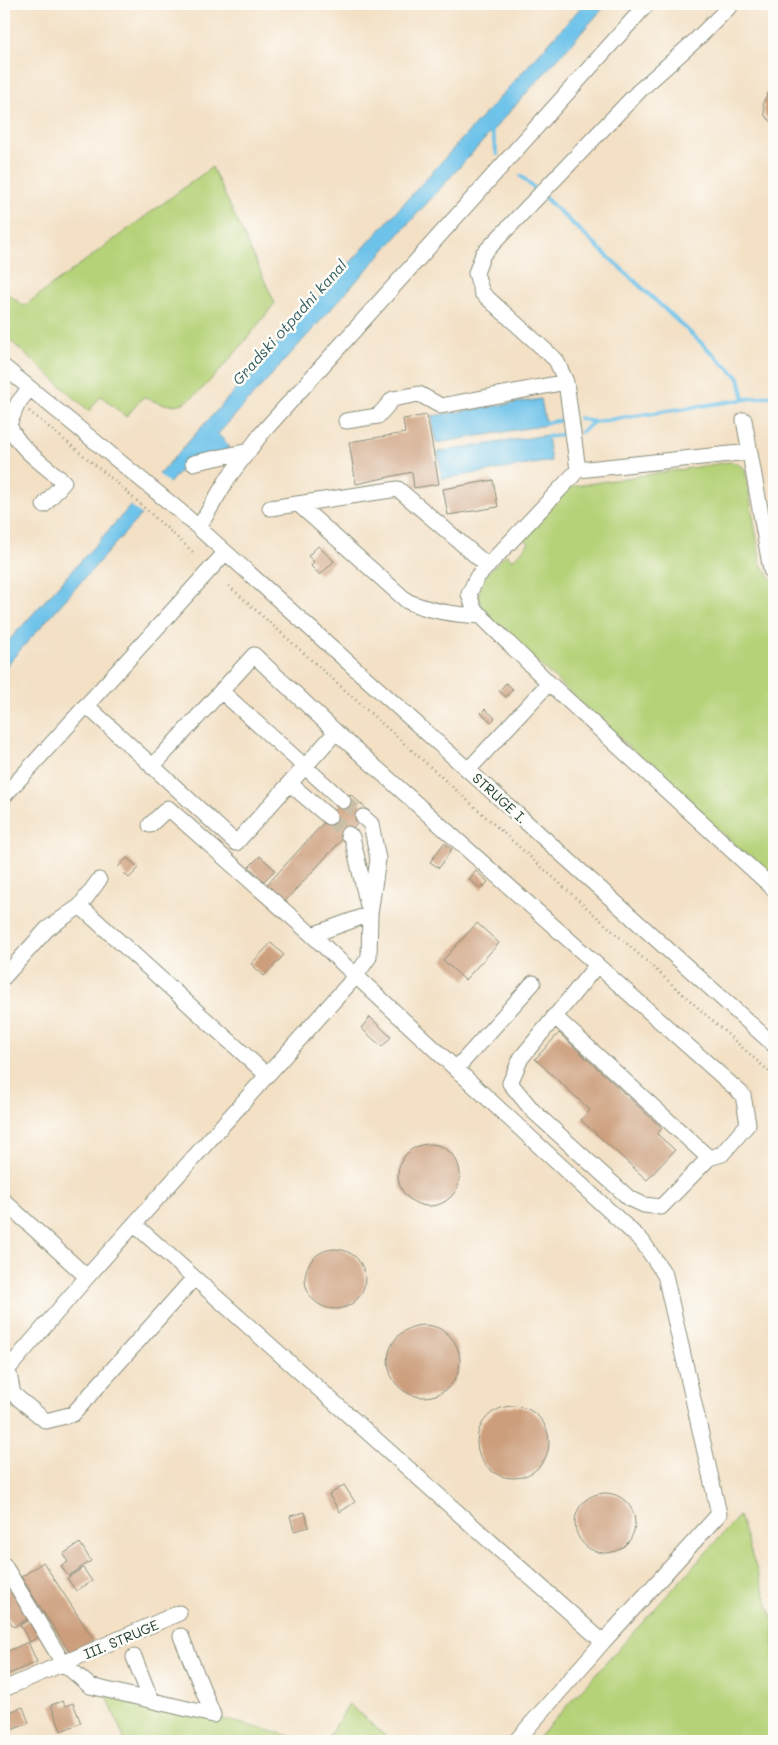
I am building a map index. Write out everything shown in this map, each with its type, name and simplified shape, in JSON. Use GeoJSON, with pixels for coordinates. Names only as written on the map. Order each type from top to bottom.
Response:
{"type":"FeatureCollection","features":[{"type":"Feature","properties":{"kind":"street"},"geometry":{"type":"LineString","coordinates":[[199,527],[228,478],[269,426],[647,4]]}},
{"type":"Feature","properties":{"kind":"street"},"geometry":{"type":"LineString","coordinates":[[578,470],[566,382],[556,360],[482,293],[476,273],[483,254],[639,90],[697,39],[732,4]]}},
{"type":"Feature","properties":{"kind":"street","name":"STRUGE I."},"geometry":{"type":"LineString","coordinates":[[4,367],[199,527],[225,553],[774,1045]]}},
{"type":"Feature","properties":{"kind":"street"},"geometry":{"type":"LineString","coordinates":[[346,421],[378,416],[393,399],[419,394],[441,406],[566,382]]}},
{"type":"Feature","properties":{"kind":"street"},"geometry":{"type":"LineString","coordinates":[[29,389],[18,403],[9,424],[12,434],[19,442],[64,482],[44,505]]}},
{"type":"Feature","properties":{"kind":"street"},"geometry":{"type":"LineString","coordinates":[[744,420],[749,452],[770,541],[770,570],[774,574]]}},
{"type":"Feature","properties":{"kind":"street"},"geometry":{"type":"LineString","coordinates":[[193,463],[249,451]]}},
{"type":"Feature","properties":{"kind":"street"},"geometry":{"type":"LineString","coordinates":[[749,452],[578,470],[477,577],[470,594],[474,609],[549,683],[774,889]]}},
{"type":"Feature","properties":{"kind":"street"},"geometry":{"type":"LineString","coordinates":[[270,508],[398,490],[488,566]]}},
{"type":"Feature","properties":{"kind":"street"},"geometry":{"type":"LineString","coordinates":[[298,504],[407,601],[422,608],[456,615],[482,616]]}},
{"type":"Feature","properties":{"kind":"street"},"geometry":{"type":"LineString","coordinates":[[4,796],[225,553]]}},
{"type":"Feature","properties":{"kind":"street"},"geometry":{"type":"LineString","coordinates":[[152,767],[254,655],[336,732],[743,1095],[748,1124],[722,1154],[709,1158],[661,1206],[644,1205],[629,1198],[533,1111],[510,1083],[521,1058],[597,965]]}},
{"type":"Feature","properties":{"kind":"street"},"geometry":{"type":"LineString","coordinates":[[468,770],[549,683]]}},
{"type":"Feature","properties":{"kind":"street"},"geometry":{"type":"LineString","coordinates":[[221,691],[304,768],[343,801]]}},
{"type":"Feature","properties":{"kind":"street"},"geometry":{"type":"LineString","coordinates":[[86,705],[236,842],[336,732]]}},
{"type":"Feature","properties":{"kind":"street"},"geometry":{"type":"LineString","coordinates":[[289,783],[328,817]]}},
{"type":"Feature","properties":{"kind":"street"},"geometry":{"type":"LineString","coordinates":[[150,825],[168,808],[312,935],[355,977],[642,1240],[666,1275],[720,1514],[516,1741]]}},
{"type":"Feature","properties":{"kind":"street"},"geometry":{"type":"LineString","coordinates":[[194,1278],[73,1414],[46,1422],[13,1394],[6,1367],[355,977],[369,957],[370,914],[378,859],[371,824],[363,818]]}},
{"type":"Feature","properties":{"kind":"street"},"geometry":{"type":"LineString","coordinates":[[348,834],[352,837],[370,914]]}},
{"type":"Feature","properties":{"kind":"street"},"geometry":{"type":"LineString","coordinates":[[4,977],[47,929],[80,906],[99,880]]}},
{"type":"Feature","properties":{"kind":"street"},"geometry":{"type":"LineString","coordinates":[[80,906],[268,1075]]}},
{"type":"Feature","properties":{"kind":"street"},"geometry":{"type":"LineString","coordinates":[[312,935],[370,914]]}},
{"type":"Feature","properties":{"kind":"street"},"geometry":{"type":"LineString","coordinates":[[456,1069],[533,983]]}},
{"type":"Feature","properties":{"kind":"street"},"geometry":{"type":"LineString","coordinates":[[554,1016],[709,1158]]}},
{"type":"Feature","properties":{"kind":"street"},"geometry":{"type":"LineString","coordinates":[[4,1201],[88,1277]]}},
{"type":"Feature","properties":{"kind":"street"},"geometry":{"type":"LineString","coordinates":[[134,1224],[603,1642]]}},
{"type":"Feature","properties":{"kind":"street"},"geometry":{"type":"LineString","coordinates":[[4,1565],[63,1663],[90,1686],[212,1714],[181,1636]]}},
{"type":"Feature","properties":{"kind":"street","name":"III. STRUGE"},"geometry":{"type":"LineString","coordinates":[[4,1689],[63,1663],[101,1649],[179,1613]]}},
{"type":"Feature","properties":{"kind":"street"},"geometry":{"type":"LineString","coordinates":[[134,1657],[152,1700]]}},
{"type":"Feature","properties":{"kind":"path"},"geometry":{"type":"LineString","coordinates":[[26,408],[116,482],[193,552]]}},
{"type":"Feature","properties":{"kind":"path"},"geometry":{"type":"LineString","coordinates":[[229,586],[774,1076]]}},
{"type":"Feature","properties":{"kind":"green space"},"geometry":{"type":"Polygon","coordinates":[[[212,167],[275,303],[215,376],[189,400],[180,404],[170,405],[161,404],[143,397],[126,417],[101,396],[89,411],[4,335],[4,291],[24,306],[212,167]]]}},
{"type":"Feature","properties":{"kind":"green space"},"geometry":{"type":"Polygon","coordinates":[[[729,462],[736,463],[745,469],[761,564],[774,582],[774,881],[488,617],[479,599],[479,590],[492,568],[506,554],[513,560],[529,543],[521,536],[567,489],[575,486],[729,462]]]}},
{"type":"Feature","properties":{"kind":"green space"},"geometry":{"type":"Polygon","coordinates":[[[739,1516],[774,1622],[774,1741],[535,1741],[739,1516]]]}},
{"type":"Feature","properties":{"kind":"green space"},"geometry":{"type":"Polygon","coordinates":[[[104,1689],[310,1741],[125,1741],[104,1689]]]}},
{"type":"Feature","properties":{"kind":"green space"},"geometry":{"type":"Polygon","coordinates":[[[349,1704],[391,1741],[326,1741],[349,1704]]]}},
{"type":"Feature","properties":{"kind":"water"},"geometry":{"type":"Polygon","coordinates":[[[584,4],[607,4],[218,434],[229,446],[226,452],[181,470],[4,668],[4,646],[584,4]]]}},
{"type":"Feature","properties":{"kind":"water"},"geometry":{"type":"Polygon","coordinates":[[[541,399],[546,425],[436,443],[432,416],[541,399]]]}},
{"type":"Feature","properties":{"kind":"water"},"geometry":{"type":"Polygon","coordinates":[[[547,435],[551,461],[442,479],[438,452],[547,435]]]}},
{"type":"Feature","properties":{"kind":"pier"},"geometry":{"type":"Polygon","coordinates":[[[156,472],[171,485],[143,516],[128,503],[156,472]]]}},
{"type":"Feature","properties":{"kind":"building"},"geometry":{"type":"Polygon","coordinates":[[[774,88],[774,124],[765,116],[763,103],[768,93],[774,88]]]}},
{"type":"Feature","properties":{"kind":"building"},"geometry":{"type":"Polygon","coordinates":[[[427,415],[439,484],[414,488],[412,472],[356,484],[349,442],[405,433],[403,419],[427,415]]]}},
{"type":"Feature","properties":{"kind":"building"},"geometry":{"type":"Polygon","coordinates":[[[493,480],[498,507],[448,515],[443,489],[493,480]]]}},
{"type":"Feature","properties":{"kind":"building"},"geometry":{"type":"Polygon","coordinates":[[[318,546],[334,561],[320,575],[311,566],[314,562],[308,556],[318,546]]]}},
{"type":"Feature","properties":{"kind":"building"},"geometry":{"type":"Polygon","coordinates":[[[506,683],[513,689],[506,697],[499,691],[506,683]]]}},
{"type":"Feature","properties":{"kind":"building"},"geometry":{"type":"Polygon","coordinates":[[[485,709],[495,718],[491,722],[481,713],[485,709]]]}},
{"type":"Feature","properties":{"kind":"building"},"geometry":{"type":"Polygon","coordinates":[[[350,794],[369,811],[283,903],[265,887],[350,794]]]}},
{"type":"Feature","properties":{"kind":"building"},"geometry":{"type":"Polygon","coordinates":[[[444,843],[452,849],[439,868],[430,862],[444,843]]]}},
{"type":"Feature","properties":{"kind":"building"},"geometry":{"type":"Polygon","coordinates":[[[260,856],[275,870],[264,881],[249,867],[260,856]]]}},
{"type":"Feature","properties":{"kind":"building"},"geometry":{"type":"Polygon","coordinates":[[[127,858],[139,868],[129,878],[118,867],[127,858]]]}},
{"type":"Feature","properties":{"kind":"building"},"geometry":{"type":"Polygon","coordinates":[[[476,871],[488,882],[481,889],[469,879],[476,871]]]}},
{"type":"Feature","properties":{"kind":"building"},"geometry":{"type":"Polygon","coordinates":[[[477,923],[499,943],[465,980],[443,960],[477,923]]]}},
{"type":"Feature","properties":{"kind":"building"},"geometry":{"type":"Polygon","coordinates":[[[271,943],[284,955],[264,976],[251,964],[271,943]]]}},
{"type":"Feature","properties":{"kind":"building"},"geometry":{"type":"Polygon","coordinates":[[[370,1017],[391,1037],[382,1047],[361,1028],[370,1017]]]}},
{"type":"Feature","properties":{"kind":"building"},"geometry":{"type":"Polygon","coordinates":[[[559,1033],[662,1128],[657,1134],[675,1150],[647,1180],[581,1120],[590,1110],[535,1059],[559,1033]]]}},
{"type":"Feature","properties":{"kind":"building"},"geometry":{"type":"Polygon","coordinates":[[[429,1144],[441,1147],[451,1153],[457,1163],[460,1175],[457,1187],[451,1197],[441,1203],[429,1206],[417,1203],[407,1197],[401,1187],[398,1175],[401,1163],[407,1153],[417,1147],[429,1144]]]}},
{"type":"Feature","properties":{"kind":"building"},"geometry":{"type":"Polygon","coordinates":[[[329,1249],[341,1249],[352,1254],[360,1262],[365,1273],[363,1291],[352,1304],[341,1309],[329,1309],[318,1304],[310,1296],[305,1285],[305,1273],[310,1262],[318,1254],[329,1249]]]}},
{"type":"Feature","properties":{"kind":"building"},"geometry":{"type":"Polygon","coordinates":[[[431,1325],[450,1335],[458,1347],[460,1361],[458,1375],[450,1387],[438,1395],[417,1397],[398,1387],[390,1375],[388,1354],[398,1335],[410,1327],[431,1325]]]}},
{"type":"Feature","properties":{"kind":"building"},"geometry":{"type":"Polygon","coordinates":[[[520,1406],[539,1416],[547,1428],[549,1442],[547,1456],[539,1468],[527,1476],[506,1478],[487,1468],[479,1456],[477,1435],[487,1416],[499,1408],[520,1406]]]}},
{"type":"Feature","properties":{"kind":"building"},"geometry":{"type":"Polygon","coordinates":[[[344,1485],[355,1502],[340,1512],[329,1495],[344,1485]]]}},
{"type":"Feature","properties":{"kind":"building"},"geometry":{"type":"Polygon","coordinates":[[[605,1493],[621,1498],[626,1502],[630,1507],[635,1523],[630,1539],[626,1544],[621,1548],[605,1553],[589,1548],[584,1544],[580,1539],[575,1523],[580,1507],[584,1502],[589,1498],[605,1493]]]}},
{"type":"Feature","properties":{"kind":"building"},"geometry":{"type":"Polygon","coordinates":[[[305,1512],[309,1527],[294,1531],[290,1516],[305,1512]]]}},
{"type":"Feature","properties":{"kind":"building"},"geometry":{"type":"Polygon","coordinates":[[[80,1543],[91,1561],[68,1576],[61,1566],[68,1562],[63,1554],[80,1543]]]}},
{"type":"Feature","properties":{"kind":"building"},"geometry":{"type":"Polygon","coordinates":[[[43,1562],[94,1640],[71,1655],[21,1577],[43,1562]]]}},
{"type":"Feature","properties":{"kind":"building"},"geometry":{"type":"Polygon","coordinates":[[[83,1568],[92,1581],[76,1591],[67,1578],[83,1568]]]}},
{"type":"Feature","properties":{"kind":"building"},"geometry":{"type":"Polygon","coordinates":[[[14,1586],[32,1616],[14,1627],[4,1613],[4,1593],[14,1586]]]}},
{"type":"Feature","properties":{"kind":"building"},"geometry":{"type":"Polygon","coordinates":[[[34,1617],[44,1634],[30,1642],[20,1625],[34,1617]]]}},
{"type":"Feature","properties":{"kind":"building"},"geometry":{"type":"Polygon","coordinates":[[[28,1642],[37,1662],[9,1674],[4,1663],[4,1653],[28,1642]]]}},
{"type":"Feature","properties":{"kind":"building"},"geometry":{"type":"Polygon","coordinates":[[[63,1701],[65,1706],[73,1703],[81,1723],[61,1731],[51,1705],[63,1701]]]}},
{"type":"Feature","properties":{"kind":"building"},"geometry":{"type":"Polygon","coordinates":[[[23,1707],[29,1723],[9,1731],[4,1714],[23,1707]]]}},
{"type":"Feature","properties":{"kind":"waterway"},"geometry":{"type":"LineString","coordinates":[[491,127],[497,154]]}},
{"type":"Feature","properties":{"kind":"waterway"},"geometry":{"type":"LineString","coordinates":[[521,176],[535,189]]}},
{"type":"Feature","properties":{"kind":"waterway"},"geometry":{"type":"LineString","coordinates":[[545,198],[739,378],[744,399]]}},
{"type":"Feature","properties":{"kind":"waterway"},"geometry":{"type":"LineString","coordinates":[[579,418],[594,422],[774,395]]}},
{"type":"Feature","properties":{"kind":"waterway"},"geometry":{"type":"LineString","coordinates":[[545,423],[564,420]]}},
{"type":"Feature","properties":{"kind":"waterway"},"geometry":{"type":"LineString","coordinates":[[581,432],[594,422]]}},
{"type":"Feature","properties":{"kind":"waterway"},"geometry":{"type":"LineString","coordinates":[[547,437],[567,434]]}},
{"type":"Feature","properties":{"kind":"tunnel"},"geometry":{"type":"LineString","coordinates":[[343,801],[363,817]]}},
{"type":"Feature","properties":{"kind":"tunnel"},"geometry":{"type":"LineString","coordinates":[[329,817],[348,834]]}},
{"type":"Feature","properties":{"kind":"water label","name":"Gradski otpadni kanal"},"geometry":{"type":"Point","coordinates":[289,322]}}]}
